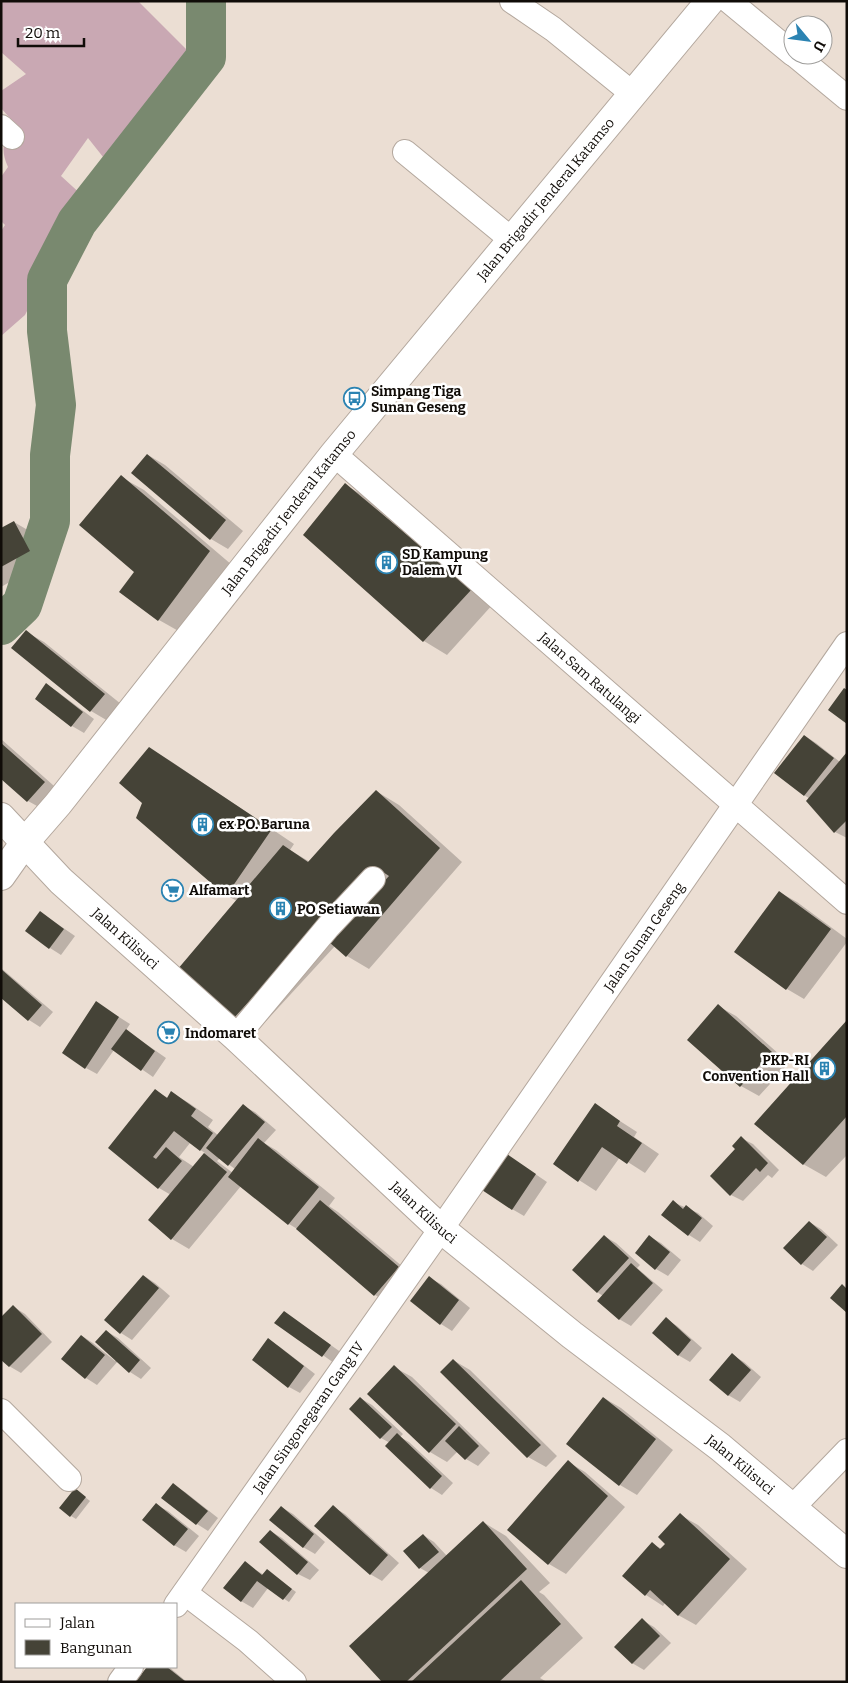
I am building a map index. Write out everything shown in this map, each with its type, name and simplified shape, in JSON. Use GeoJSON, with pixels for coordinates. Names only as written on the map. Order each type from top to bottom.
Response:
{"type":"FeatureCollection","features":[{"type":"Feature","properties":{"kind":"main road","name":"Jalan Brigadir Jenderal Katamso"},"geometry":{"type":"LineString","coordinates":[[1,876],[25,842],[58,804],[334,454],[710,1]]}},
{"type":"Feature","properties":{"kind":"main road","name":"Jalan Kilisuci"},"geometry":{"type":"LineString","coordinates":[[1,817],[61,881],[236,1037],[441,1229],[572,1335],[720,1447],[847,1554]]}},
{"type":"Feature","properties":{"kind":"street"},"geometry":{"type":"LineString","coordinates":[[512,1],[553,29],[633,94]]}},
{"type":"Feature","properties":{"kind":"street"},"geometry":{"type":"LineString","coordinates":[[729,1],[783,45]]}},
{"type":"Feature","properties":{"kind":"street"},"geometry":{"type":"LineString","coordinates":[[807,65],[847,98]]}},
{"type":"Feature","properties":{"kind":"street"},"geometry":{"type":"LineString","coordinates":[[405,152],[512,240]]}},
{"type":"Feature","properties":{"kind":"street","name":"Jalan Sam Ratulangi"},"geometry":{"type":"LineString","coordinates":[[334,454],[847,902]]}},
{"type":"Feature","properties":{"kind":"street","name":"Jalan Sunan Geseng"},"geometry":{"type":"LineString","coordinates":[[441,1229],[847,644]]}},
{"type":"Feature","properties":{"kind":"street"},"geometry":{"type":"LineString","coordinates":[[236,1037],[328,928],[373,879]]}},
{"type":"Feature","properties":{"kind":"street","name":"Jalan Singonegaran Gang IV"},"geometry":{"type":"LineString","coordinates":[[181,1599],[441,1229]]}},
{"type":"Feature","properties":{"kind":"street"},"geometry":{"type":"LineString","coordinates":[[1,1412],[69,1479]]}},
{"type":"Feature","properties":{"kind":"street"},"geometry":{"type":"LineString","coordinates":[[792,1508],[847,1451]]}},
{"type":"Feature","properties":{"kind":"street"},"geometry":{"type":"LineString","coordinates":[[181,1599],[248,1641],[294,1682]]}},
{"type":"Feature","properties":{"kind":"street"},"geometry":{"type":"LineString","coordinates":[[120,1682],[130,1668]]}},
{"type":"Feature","properties":{"kind":"shaded area"},"geometry":{"type":"Polygon","coordinates":[[[1,1],[138,1],[188,51],[163,98],[111,167],[88,138],[61,176],[84,197],[25,315],[1,336],[1,231],[5,225],[1,221],[1,177],[8,167],[4,155],[5,140],[15,124],[1,108],[1,91],[26,74],[1,52],[1,1]]]}},
{"type":"Feature","properties":{"kind":"building"},"geometry":{"type":"Polygon","coordinates":[[[147,454],[226,520],[210,540],[131,473],[147,454]]]}},
{"type":"Feature","properties":{"kind":"building"},"geometry":{"type":"Polygon","coordinates":[[[121,475],[210,551],[158,621],[119,592],[134,572],[79,525],[121,475]]]}},
{"type":"Feature","properties":{"kind":"building","name":"SD Kampung Dalem VI"},"geometry":{"type":"Polygon","coordinates":[[[345,483],[472,589],[423,642],[303,535],[345,483]]]}},
{"type":"Feature","properties":{"kind":"building"},"geometry":{"type":"Polygon","coordinates":[[[14,521],[30,551],[1,567],[1,528],[14,521]]]}},
{"type":"Feature","properties":{"kind":"building"},"geometry":{"type":"Polygon","coordinates":[[[26,630],[105,694],[90,712],[11,648],[26,630]]]}},
{"type":"Feature","properties":{"kind":"building"},"geometry":{"type":"Polygon","coordinates":[[[46,683],[83,712],[71,727],[35,699],[46,683]]]}},
{"type":"Feature","properties":{"kind":"building"},"geometry":{"type":"Polygon","coordinates":[[[844,688],[847,690],[847,724],[828,710],[844,688]]]}},
{"type":"Feature","properties":{"kind":"building"},"geometry":{"type":"Polygon","coordinates":[[[804,735],[834,758],[804,796],[774,773],[804,735]]]}},
{"type":"Feature","properties":{"kind":"building"},"geometry":{"type":"Polygon","coordinates":[[[1,743],[45,782],[27,802],[1,779],[1,743]]]}},
{"type":"Feature","properties":{"kind":"building","name":"ex PO. Baruna"},"geometry":{"type":"Polygon","coordinates":[[[149,747],[272,829],[226,896],[136,818],[142,803],[119,783],[149,747]]]}},
{"type":"Feature","properties":{"kind":"building"},"geometry":{"type":"Polygon","coordinates":[[[847,752],[847,820],[834,833],[806,801],[847,752]]]}},
{"type":"Feature","properties":{"kind":"building","name":"PO Setiawan"},"geometry":{"type":"Polygon","coordinates":[[[376,790],[440,848],[346,957],[329,942],[389,876],[374,866],[232,1020],[177,970],[283,845],[308,862],[376,790]]]}},
{"type":"Feature","properties":{"kind":"building"},"geometry":{"type":"Polygon","coordinates":[[[779,891],[831,929],[786,990],[734,952],[779,891]]]}},
{"type":"Feature","properties":{"kind":"building"},"geometry":{"type":"Polygon","coordinates":[[[40,911],[64,929],[49,949],[25,931],[40,911]]]}},
{"type":"Feature","properties":{"kind":"building"},"geometry":{"type":"Polygon","coordinates":[[[1,969],[42,1005],[28,1021],[1,998],[1,969]]]}},
{"type":"Feature","properties":{"kind":"building"},"geometry":{"type":"Polygon","coordinates":[[[96,1001],[119,1017],[85,1069],[62,1053],[96,1001]]]}},
{"type":"Feature","properties":{"kind":"building"},"geometry":{"type":"Polygon","coordinates":[[[718,1004],[772,1052],[740,1087],[687,1040],[718,1004]]]}},
{"type":"Feature","properties":{"kind":"building","name":"PKP-RI Convention Hall"},"geometry":{"type":"Polygon","coordinates":[[[847,1020],[847,1116],[803,1165],[754,1124],[847,1020]]]}},
{"type":"Feature","properties":{"kind":"building"},"geometry":{"type":"Polygon","coordinates":[[[126,1029],[155,1051],[141,1071],[111,1049],[126,1029]]]}},
{"type":"Feature","properties":{"kind":"building"},"geometry":{"type":"Polygon","coordinates":[[[155,1089],[167,1098],[171,1091],[196,1109],[191,1116],[213,1133],[200,1151],[174,1131],[153,1157],[156,1159],[166,1147],[182,1161],[158,1189],[108,1148],[155,1089]]]}},
{"type":"Feature","properties":{"kind":"building"},"geometry":{"type":"Polygon","coordinates":[[[595,1103],[620,1121],[617,1126],[642,1143],[627,1164],[602,1147],[578,1182],[553,1164],[595,1103]]]}},
{"type":"Feature","properties":{"kind":"building"},"geometry":{"type":"Polygon","coordinates":[[[243,1104],[265,1122],[228,1166],[206,1148],[243,1104]]]}},
{"type":"Feature","properties":{"kind":"building"},"geometry":{"type":"Polygon","coordinates":[[[741,1136],[768,1163],[760,1172],[756,1168],[730,1196],[710,1176],[735,1149],[732,1146],[741,1136]]]}},
{"type":"Feature","properties":{"kind":"building"},"geometry":{"type":"Polygon","coordinates":[[[258,1138],[319,1187],[288,1225],[228,1177],[258,1138]]]}},
{"type":"Feature","properties":{"kind":"building"},"geometry":{"type":"Polygon","coordinates":[[[204,1153],[227,1172],[171,1240],[148,1220],[204,1153]]]}},
{"type":"Feature","properties":{"kind":"building"},"geometry":{"type":"Polygon","coordinates":[[[507,1154],[536,1174],[512,1210],[482,1190],[507,1154]]]}},
{"type":"Feature","properties":{"kind":"building"},"geometry":{"type":"Polygon","coordinates":[[[320,1200],[399,1267],[374,1296],[296,1229],[320,1200]]]}},
{"type":"Feature","properties":{"kind":"building"},"geometry":{"type":"Polygon","coordinates":[[[673,1200],[683,1209],[686,1205],[702,1218],[688,1236],[661,1215],[673,1200]]]}},
{"type":"Feature","properties":{"kind":"building"},"geometry":{"type":"Polygon","coordinates":[[[809,1221],[827,1237],[801,1265],[783,1248],[809,1221]]]}},
{"type":"Feature","properties":{"kind":"building"},"geometry":{"type":"Polygon","coordinates":[[[604,1235],[629,1258],[597,1293],[572,1270],[604,1235]]]}},
{"type":"Feature","properties":{"kind":"building"},"geometry":{"type":"Polygon","coordinates":[[[649,1235],[670,1252],[655,1270],[635,1253],[649,1235]]]}},
{"type":"Feature","properties":{"kind":"building"},"geometry":{"type":"Polygon","coordinates":[[[631,1263],[653,1283],[619,1320],[597,1301],[631,1263]]]}},
{"type":"Feature","properties":{"kind":"building"},"geometry":{"type":"Polygon","coordinates":[[[143,1275],[159,1288],[120,1334],[104,1320],[143,1275]]]}},
{"type":"Feature","properties":{"kind":"building"},"geometry":{"type":"Polygon","coordinates":[[[429,1276],[459,1300],[440,1325],[410,1301],[429,1276]]]}},
{"type":"Feature","properties":{"kind":"building"},"geometry":{"type":"Polygon","coordinates":[[[842,1284],[847,1289],[847,1313],[830,1298],[842,1284]]]}},
{"type":"Feature","properties":{"kind":"building"},"geometry":{"type":"Polygon","coordinates":[[[13,1305],[42,1334],[9,1367],[1,1360],[1,1317],[13,1305]]]}},
{"type":"Feature","properties":{"kind":"building"},"geometry":{"type":"Polygon","coordinates":[[[284,1311],[331,1345],[322,1357],[274,1323],[284,1311]]]}},
{"type":"Feature","properties":{"kind":"building"},"geometry":{"type":"Polygon","coordinates":[[[666,1317],[691,1340],[678,1356],[652,1333],[666,1317]]]}},
{"type":"Feature","properties":{"kind":"building"},"geometry":{"type":"Polygon","coordinates":[[[106,1330],[140,1360],[129,1373],[95,1342],[106,1330]]]}},
{"type":"Feature","properties":{"kind":"building"},"geometry":{"type":"Polygon","coordinates":[[[81,1335],[105,1355],[85,1379],[61,1359],[81,1335]]]}},
{"type":"Feature","properties":{"kind":"building"},"geometry":{"type":"Polygon","coordinates":[[[268,1338],[304,1366],[288,1388],[252,1360],[268,1338]]]}},
{"type":"Feature","properties":{"kind":"building"},"geometry":{"type":"Polygon","coordinates":[[[732,1353],[751,1370],[728,1396],[709,1380],[732,1353]]]}},
{"type":"Feature","properties":{"kind":"building"},"geometry":{"type":"Polygon","coordinates":[[[453,1359],[541,1445],[527,1458],[440,1372],[453,1359]]]}},
{"type":"Feature","properties":{"kind":"building"},"geometry":{"type":"Polygon","coordinates":[[[394,1365],[456,1424],[429,1453],[367,1394],[394,1365]]]}},
{"type":"Feature","properties":{"kind":"building"},"geometry":{"type":"Polygon","coordinates":[[[360,1397],[392,1427],[380,1439],[349,1409],[360,1397]]]}},
{"type":"Feature","properties":{"kind":"building"},"geometry":{"type":"Polygon","coordinates":[[[603,1397],[656,1439],[619,1486],[566,1444],[603,1397]]]}},
{"type":"Feature","properties":{"kind":"building"},"geometry":{"type":"Polygon","coordinates":[[[459,1426],[479,1446],[465,1460],[445,1441],[459,1426]]]}},
{"type":"Feature","properties":{"kind":"building"},"geometry":{"type":"Polygon","coordinates":[[[397,1433],[442,1476],[430,1489],[385,1446],[397,1433]]]}},
{"type":"Feature","properties":{"kind":"building"},"geometry":{"type":"Polygon","coordinates":[[[568,1460],[608,1496],[548,1565],[507,1530],[568,1460]]]}},
{"type":"Feature","properties":{"kind":"building"},"geometry":{"type":"Polygon","coordinates":[[[173,1483],[208,1511],[196,1525],[161,1498],[173,1483]]]}},
{"type":"Feature","properties":{"kind":"building"},"geometry":{"type":"Polygon","coordinates":[[[75,1488],[86,1497],[70,1517],[59,1508],[75,1488]]]}},
{"type":"Feature","properties":{"kind":"building"},"geometry":{"type":"Polygon","coordinates":[[[156,1503],[188,1529],[174,1546],[142,1520],[156,1503]]]}},
{"type":"Feature","properties":{"kind":"building"},"geometry":{"type":"Polygon","coordinates":[[[333,1505],[388,1555],[370,1575],[314,1526],[333,1505]]]}},
{"type":"Feature","properties":{"kind":"building"},"geometry":{"type":"Polygon","coordinates":[[[281,1506],[314,1534],[303,1548],[269,1520],[281,1506]]]}},
{"type":"Feature","properties":{"kind":"building"},"geometry":{"type":"Polygon","coordinates":[[[680,1513],[730,1559],[678,1616],[650,1590],[645,1596],[622,1576],[652,1542],[660,1549],[665,1544],[658,1537],[680,1513]]]}},
{"type":"Feature","properties":{"kind":"building"},"geometry":{"type":"Polygon","coordinates":[[[483,1521],[527,1569],[406,1682],[382,1682],[349,1646],[483,1521]]]}},
{"type":"Feature","properties":{"kind":"building"},"geometry":{"type":"Polygon","coordinates":[[[270,1530],[308,1562],[297,1575],[259,1542],[270,1530]]]}},
{"type":"Feature","properties":{"kind":"building"},"geometry":{"type":"Polygon","coordinates":[[[423,1534],[439,1552],[419,1569],[403,1551],[423,1534]]]}},
{"type":"Feature","properties":{"kind":"building"},"geometry":{"type":"Polygon","coordinates":[[[245,1561],[262,1575],[267,1569],[292,1589],[283,1600],[257,1581],[241,1602],[223,1588],[245,1561]]]}},
{"type":"Feature","properties":{"kind":"building"},"geometry":{"type":"Polygon","coordinates":[[[521,1580],[561,1624],[499,1682],[411,1682],[521,1580]]]}},
{"type":"Feature","properties":{"kind":"building"},"geometry":{"type":"Polygon","coordinates":[[[642,1618],[660,1636],[632,1664],[614,1647],[642,1618]]]}},
{"type":"Feature","properties":{"kind":"building"},"geometry":{"type":"Polygon","coordinates":[[[146,1668],[168,1668],[186,1682],[135,1682],[146,1668]]]}},
{"type":"Feature","properties":{"kind":"waterway"},"geometry":{"type":"LineString","coordinates":[[1,625],[22,605],[50,521],[50,455],[56,405],[47,331],[47,280],[77,222],[206,57],[206,1]]}},
{"type":"Feature","properties":{"kind":"place","name":"Simpang Tiga Sunan Geseng"},"geometry":{"type":"Point","coordinates":[355,399]}},
{"type":"Feature","properties":{"kind":"place","name":"SD Kampung Dalem VI"},"geometry":{"type":"Point","coordinates":[386,562]}},
{"type":"Feature","properties":{"kind":"place","name":"ex PO. Baruna"},"geometry":{"type":"Point","coordinates":[203,824]}},
{"type":"Feature","properties":{"kind":"place","name":"Alfamart"},"geometry":{"type":"Point","coordinates":[173,890]}},
{"type":"Feature","properties":{"kind":"place","name":"PO Setiawan"},"geometry":{"type":"Point","coordinates":[281,909]}},
{"type":"Feature","properties":{"kind":"place","name":"Indomaret"},"geometry":{"type":"Point","coordinates":[169,1033]}},
{"type":"Feature","properties":{"kind":"place","name":"PKP-RI Convention Hall"},"geometry":{"type":"Point","coordinates":[825,1068]}}]}
